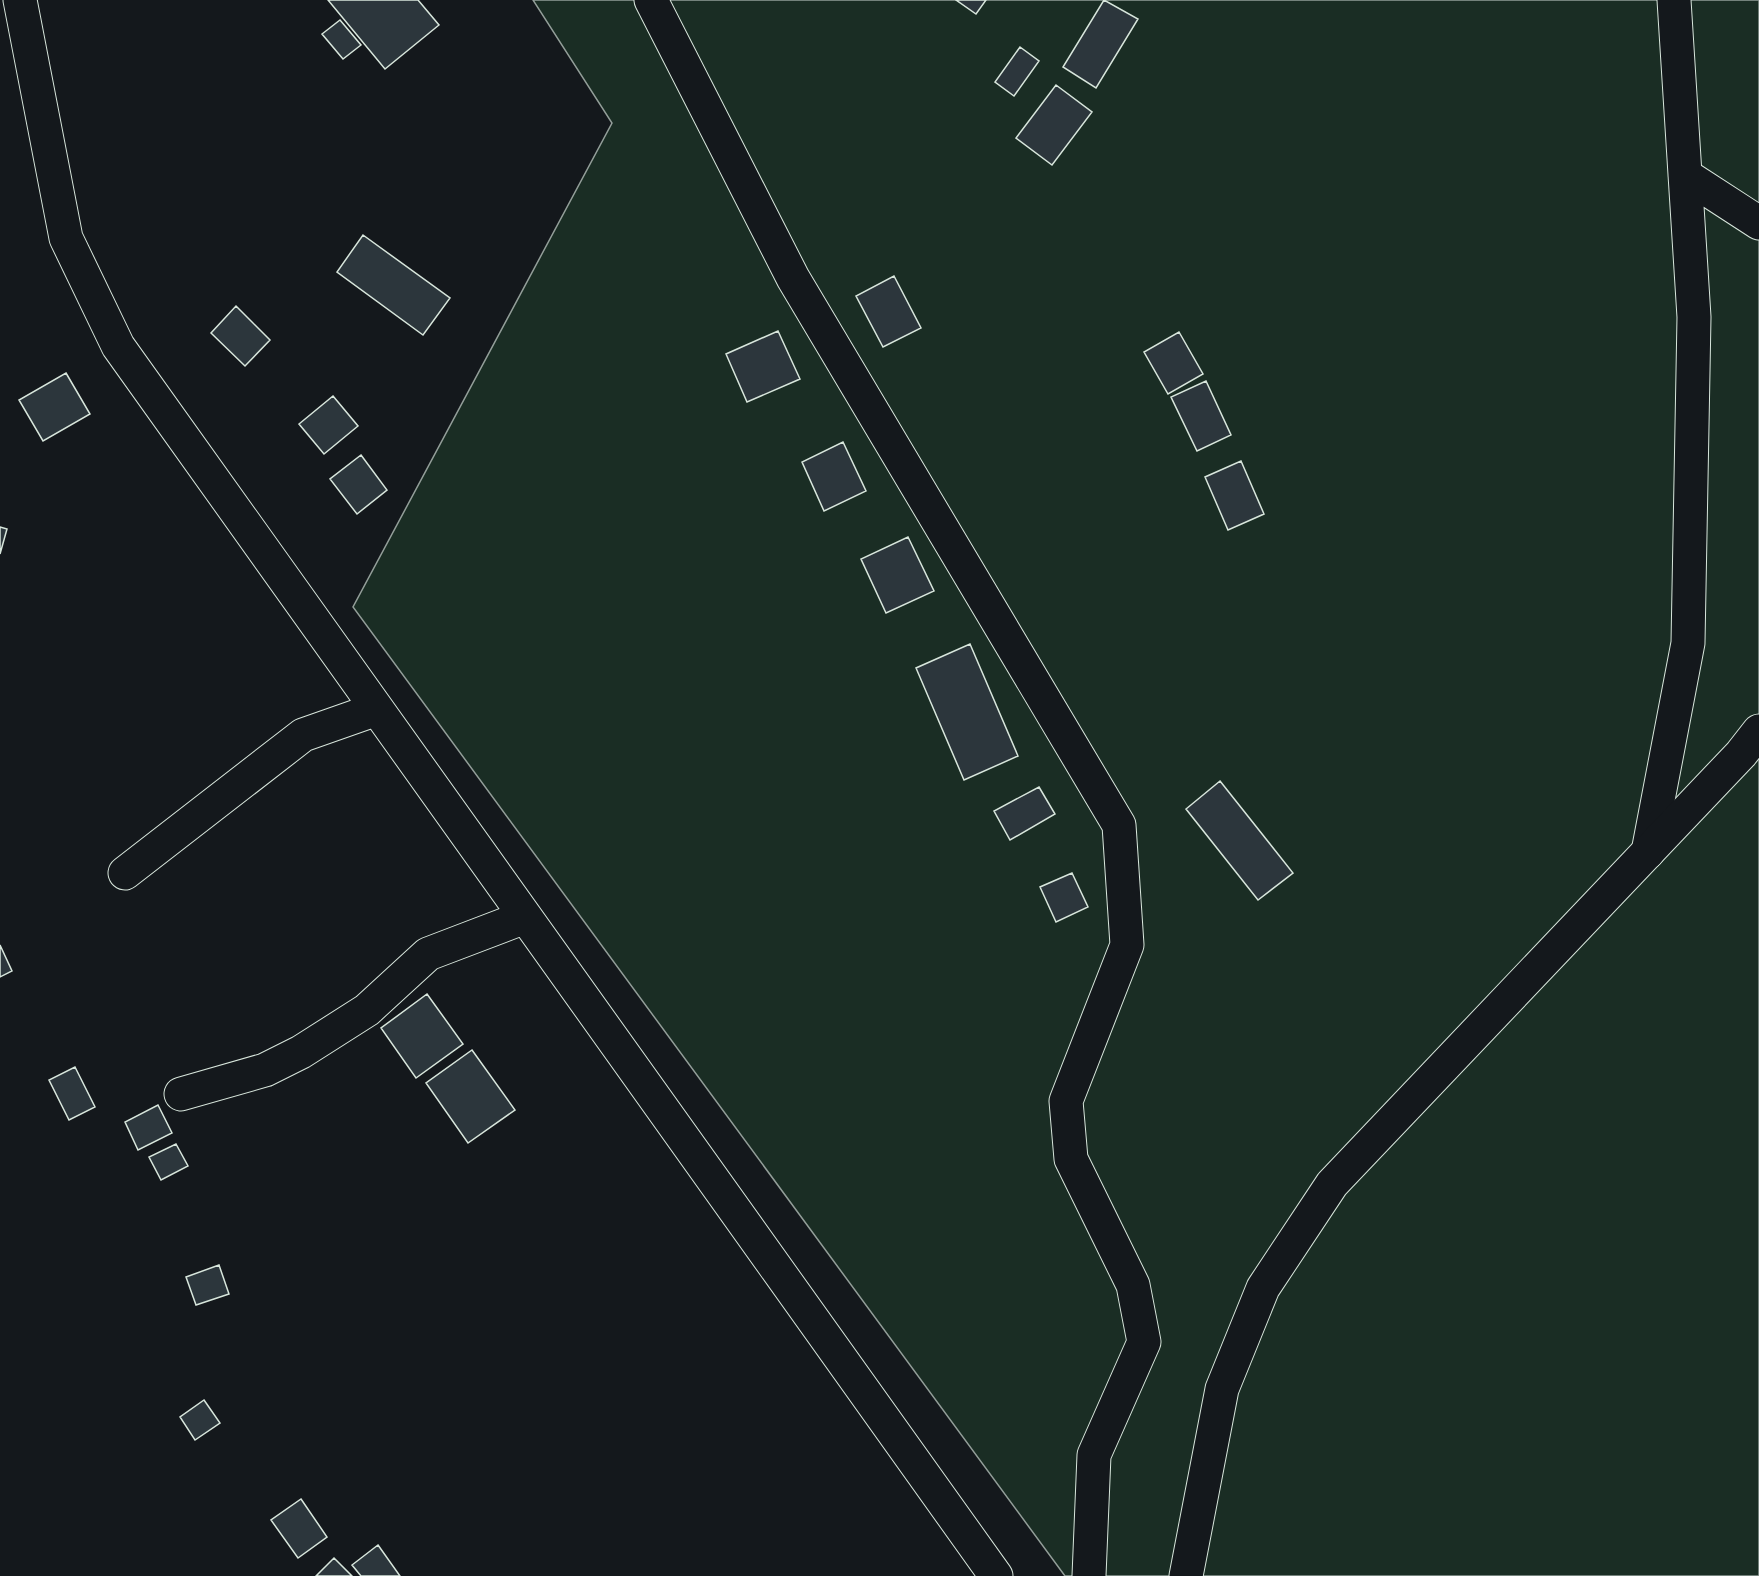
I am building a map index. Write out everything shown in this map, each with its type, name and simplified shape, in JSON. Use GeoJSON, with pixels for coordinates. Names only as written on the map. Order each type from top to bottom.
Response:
{"type":"FeatureCollection","features":[{"type":"Feature","properties":{"kind":"street"},"geometry":{"type":"LineString","coordinates":[[20,0],[66,238],[118,346],[996,1576]]}},
{"type":"Feature","properties":{"kind":"street"},"geometry":{"type":"LineString","coordinates":[[651,0],[793,278],[1119,825],[1126,945],[1066,1101],[1071,1159],[1133,1285],[1144,1342],[1094,1455],[1089,1576]]}},
{"type":"Feature","properties":{"kind":"street"},"geometry":{"type":"LineString","coordinates":[[1648,852],[1688,643],[1694,317],[1674,0]]}},
{"type":"Feature","properties":{"kind":"street"},"geometry":{"type":"LineString","coordinates":[[1685,175],[1759,223]]}},
{"type":"Feature","properties":{"kind":"street"},"geometry":{"type":"LineString","coordinates":[[125,873],[303,735],[377,709]]}},
{"type":"Feature","properties":{"kind":"street"},"geometry":{"type":"LineString","coordinates":[[1186,1576],[1222,1389],[1263,1288],[1332,1184],[1648,852],[1759,731]]}},
{"type":"Feature","properties":{"kind":"street"},"geometry":{"type":"LineString","coordinates":[[181,1094],[265,1070],[301,1052],[367,1010],[428,954],[525,917]]}},
{"type":"Feature","properties":{"kind":"green space"},"geometry":{"type":"Polygon","coordinates":[[[533,0],[1759,0],[1759,1576],[1065,1576],[353,607],[612,123],[533,0]]]}},
{"type":"Feature","properties":{"kind":"building"},"geometry":{"type":"Polygon","coordinates":[[[328,0],[418,0],[439,25],[385,69],[328,0]]]}},
{"type":"Feature","properties":{"kind":"building"},"geometry":{"type":"Polygon","coordinates":[[[956,0],[986,0],[976,14],[956,0]]]}},
{"type":"Feature","properties":{"kind":"building"},"geometry":{"type":"Polygon","coordinates":[[[1104,0],[1138,19],[1096,88],[1063,67],[1104,0]]]}},
{"type":"Feature","properties":{"kind":"building"},"geometry":{"type":"Polygon","coordinates":[[[340,20],[361,45],[343,59],[322,34],[340,20]]]}},
{"type":"Feature","properties":{"kind":"building"},"geometry":{"type":"Polygon","coordinates":[[[1020,47],[1039,61],[1014,96],[995,82],[1020,47]]]}},
{"type":"Feature","properties":{"kind":"building"},"geometry":{"type":"Polygon","coordinates":[[[1056,85],[1092,112],[1052,165],[1016,138],[1056,85]]]}},
{"type":"Feature","properties":{"kind":"building"},"geometry":{"type":"Polygon","coordinates":[[[363,235],[450,298],[423,335],[337,272],[363,235]]]}},
{"type":"Feature","properties":{"kind":"building"},"geometry":{"type":"Polygon","coordinates":[[[894,276],[921,328],[883,347],[856,296],[894,276]]]}},
{"type":"Feature","properties":{"kind":"building"},"geometry":{"type":"Polygon","coordinates":[[[236,306],[270,340],[245,366],[211,333],[236,306]]]}},
{"type":"Feature","properties":{"kind":"building"},"geometry":{"type":"Polygon","coordinates":[[[778,331],[800,379],[747,402],[726,354],[778,331]]]}},
{"type":"Feature","properties":{"kind":"building"},"geometry":{"type":"Polygon","coordinates":[[[1179,332],[1203,374],[1168,394],[1144,352],[1179,332]]]}},
{"type":"Feature","properties":{"kind":"building"},"geometry":{"type":"Polygon","coordinates":[[[66,373],[90,414],[43,441],[19,400],[66,373]]]}},
{"type":"Feature","properties":{"kind":"building"},"geometry":{"type":"Polygon","coordinates":[[[1206,381],[1231,435],[1197,451],[1171,397],[1206,381]]]}},
{"type":"Feature","properties":{"kind":"building"},"geometry":{"type":"Polygon","coordinates":[[[333,396],[358,426],[324,454],[299,424],[333,396]]]}},
{"type":"Feature","properties":{"kind":"building"},"geometry":{"type":"Polygon","coordinates":[[[843,442],[866,491],[824,511],[802,462],[843,442]]]}},
{"type":"Feature","properties":{"kind":"building"},"geometry":{"type":"Polygon","coordinates":[[[361,455],[387,490],[357,514],[330,479],[361,455]]]}},
{"type":"Feature","properties":{"kind":"building"},"geometry":{"type":"Polygon","coordinates":[[[1241,461],[1264,514],[1228,530],[1205,477],[1241,461]]]}},
{"type":"Feature","properties":{"kind":"building"},"geometry":{"type":"Polygon","coordinates":[[[0,527],[7,529],[0,554],[0,527]]]}},
{"type":"Feature","properties":{"kind":"building"},"geometry":{"type":"Polygon","coordinates":[[[908,537],[934,591],[886,613],[861,559],[908,537]]]}},
{"type":"Feature","properties":{"kind":"building"},"geometry":{"type":"Polygon","coordinates":[[[970,644],[1018,756],[964,780],[916,668],[970,644]]]}},
{"type":"Feature","properties":{"kind":"building"},"geometry":{"type":"Polygon","coordinates":[[[1220,781],[1293,873],[1258,900],[1186,809],[1220,781]]]}},
{"type":"Feature","properties":{"kind":"building"},"geometry":{"type":"Polygon","coordinates":[[[1039,787],[1055,814],[1010,840],[994,811],[1039,787]]]}},
{"type":"Feature","properties":{"kind":"building"},"geometry":{"type":"Polygon","coordinates":[[[1072,873],[1088,907],[1056,922],[1040,887],[1072,873]]]}},
{"type":"Feature","properties":{"kind":"building"},"geometry":{"type":"Polygon","coordinates":[[[0,945],[12,971],[0,977],[0,945]]]}},
{"type":"Feature","properties":{"kind":"building"},"geometry":{"type":"Polygon","coordinates":[[[427,994],[463,1044],[416,1078],[381,1028],[427,994]]]}},
{"type":"Feature","properties":{"kind":"building"},"geometry":{"type":"Polygon","coordinates":[[[472,1050],[515,1110],[468,1143],[426,1083],[472,1050]]]}},
{"type":"Feature","properties":{"kind":"building"},"geometry":{"type":"Polygon","coordinates":[[[75,1067],[95,1107],[69,1120],[49,1080],[75,1067]]]}},
{"type":"Feature","properties":{"kind":"building"},"geometry":{"type":"Polygon","coordinates":[[[158,1105],[172,1133],[138,1150],[125,1122],[158,1105]]]}},
{"type":"Feature","properties":{"kind":"building"},"geometry":{"type":"Polygon","coordinates":[[[176,1144],[188,1166],[161,1180],[149,1157],[176,1144]]]}},
{"type":"Feature","properties":{"kind":"building"},"geometry":{"type":"Polygon","coordinates":[[[219,1265],[229,1294],[196,1305],[186,1277],[219,1265]]]}},
{"type":"Feature","properties":{"kind":"building"},"geometry":{"type":"Polygon","coordinates":[[[204,1400],[220,1423],[195,1440],[180,1417],[204,1400]]]}},
{"type":"Feature","properties":{"kind":"building"},"geometry":{"type":"Polygon","coordinates":[[[301,1499],[327,1537],[298,1558],[271,1520],[301,1499]]]}},
{"type":"Feature","properties":{"kind":"building"},"geometry":{"type":"Polygon","coordinates":[[[378,1545],[400,1576],[361,1576],[352,1565],[378,1545]]]}},
{"type":"Feature","properties":{"kind":"building"},"geometry":{"type":"Polygon","coordinates":[[[334,1558],[352,1576],[316,1576],[334,1558]]]}}]}
